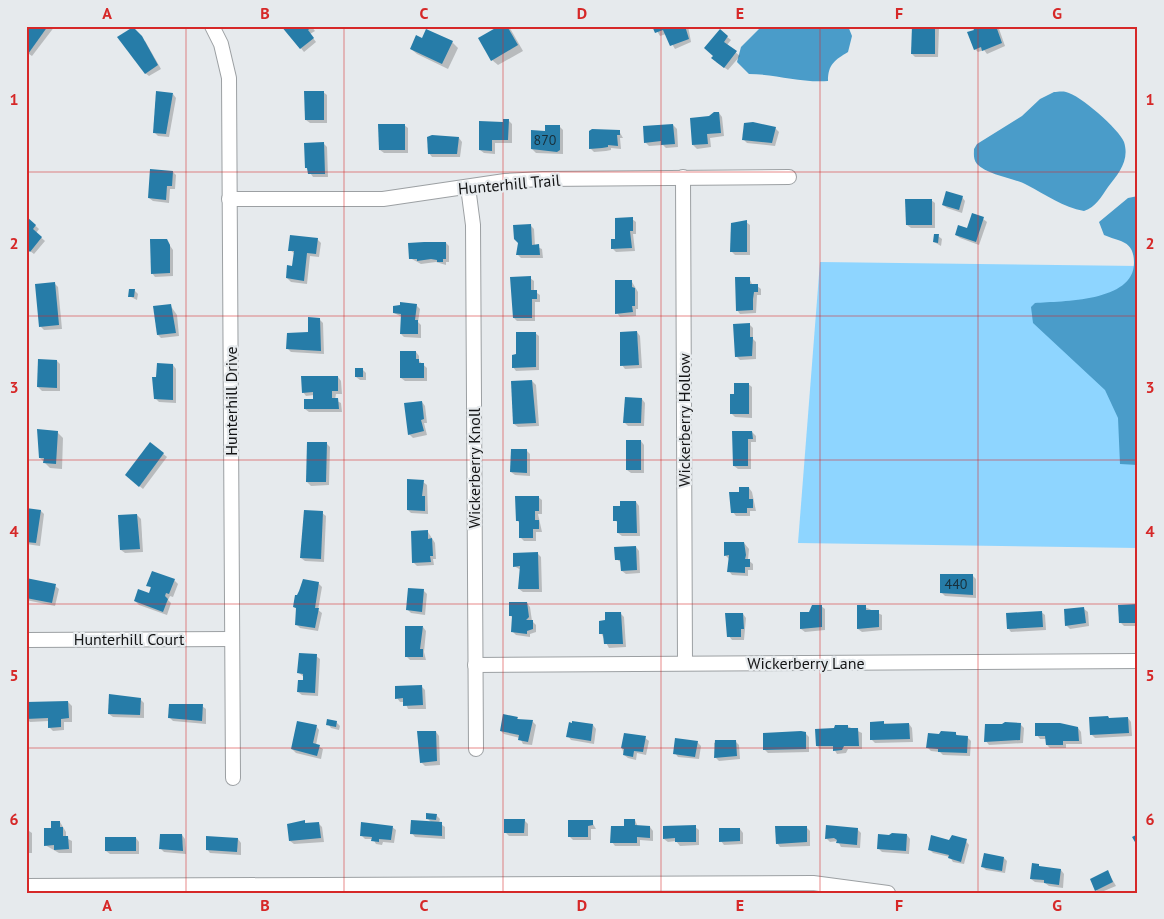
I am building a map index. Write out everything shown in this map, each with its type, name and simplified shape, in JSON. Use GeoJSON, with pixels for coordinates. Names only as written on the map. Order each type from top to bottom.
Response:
{"type":"FeatureCollection","features":[{"type":"Feature","properties":{"kind":"street","name":"Hunterhill Drive"},"geometry":{"type":"LineString","coordinates":[[212,26],[220,44],[229,78],[234,778]]}},
{"type":"Feature","properties":{"kind":"street","name":"Hunterhill Trail"},"geometry":{"type":"LineString","coordinates":[[229,198],[383,198],[543,179],[790,177]]}},
{"type":"Feature","properties":{"kind":"street","name":"Wickerberry Hollow"},"geometry":{"type":"LineString","coordinates":[[683,178],[685,663]]}},
{"type":"Feature","properties":{"kind":"street","name":"Wickerberry Knoll"},"geometry":{"type":"LineString","coordinates":[[468,187],[473,225],[476,750]]}},
{"type":"Feature","properties":{"kind":"street","name":"Hunterhill Court"},"geometry":{"type":"LineString","coordinates":[[26,640],[232,639]]}},
{"type":"Feature","properties":{"kind":"street","name":"Wickerberry Lane"},"geometry":{"type":"LineString","coordinates":[[475,665],[1138,661]]}},
{"type":"Feature","properties":{"kind":"street"},"geometry":{"type":"LineString","coordinates":[[26,886],[85,889],[685,888],[813,883],[888,893]]}},
{"type":"Feature","properties":{"kind":"shaded area"},"geometry":{"type":"Polygon","coordinates":[[[762,26],[848,26],[852,36],[848,52],[831,66],[828,81],[808,81],[749,74],[737,62],[741,47],[762,26]]]}},
{"type":"Feature","properties":{"kind":"shaded area"},"geometry":{"type":"Polygon","coordinates":[[[1054,92],[1066,92],[1080,99],[1107,121],[1124,142],[1125,155],[1122,167],[1098,201],[1084,211],[1062,204],[1022,183],[987,171],[977,164],[974,158],[974,149],[977,144],[1022,116],[1040,99],[1054,92]]]}},
{"type":"Feature","properties":{"kind":"shaded area"},"geometry":{"type":"Polygon","coordinates":[[[1138,196],[1138,465],[1120,464],[1118,418],[1105,390],[1033,323],[1031,307],[1035,303],[1095,297],[1110,292],[1122,285],[1131,276],[1134,263],[1132,250],[1125,243],[1104,235],[1099,222],[1128,198],[1138,196]]]}},
{"type":"Feature","properties":{"kind":"shaded area"},"geometry":{"type":"Polygon","coordinates":[[[820,262],[1138,266],[1138,548],[798,543],[820,262]]]}},
{"type":"Feature","properties":{"kind":"building"},"geometry":{"type":"Polygon","coordinates":[[[26,26],[48,26],[28,54],[26,53],[26,26]]]}},
{"type":"Feature","properties":{"kind":"building"},"geometry":{"type":"Polygon","coordinates":[[[281,26],[313,26],[308,30],[314,38],[300,49],[281,26]]]}},
{"type":"Feature","properties":{"kind":"building"},"geometry":{"type":"Polygon","coordinates":[[[499,26],[507,26],[518,45],[491,61],[478,38],[499,26]]]}},
{"type":"Feature","properties":{"kind":"building"},"geometry":{"type":"Polygon","coordinates":[[[652,26],[685,26],[689,39],[670,46],[663,30],[655,33],[652,26]]]}},
{"type":"Feature","properties":{"kind":"building"},"geometry":{"type":"Polygon","coordinates":[[[912,26],[935,26],[935,54],[911,54],[912,26]]]}},
{"type":"Feature","properties":{"kind":"building"},"geometry":{"type":"Polygon","coordinates":[[[972,26],[996,26],[1002,43],[982,51],[981,47],[974,50],[967,32],[974,30],[972,26]]]}},
{"type":"Feature","properties":{"kind":"building"},"geometry":{"type":"Polygon","coordinates":[[[133,27],[142,36],[158,65],[145,74],[117,37],[133,27]]]}},
{"type":"Feature","properties":{"kind":"building"},"geometry":{"type":"Polygon","coordinates":[[[426,29],[453,41],[442,64],[410,49],[416,35],[422,38],[426,29]]]}},
{"type":"Feature","properties":{"kind":"building"},"geometry":{"type":"Polygon","coordinates":[[[720,29],[728,36],[724,42],[737,51],[724,68],[711,58],[713,56],[704,48],[720,29]]]}},
{"type":"Feature","properties":{"kind":"building"},"geometry":{"type":"Polygon","coordinates":[[[156,91],[173,93],[166,134],[153,133],[156,91]]]}},
{"type":"Feature","properties":{"kind":"building"},"geometry":{"type":"Polygon","coordinates":[[[304,91],[324,91],[324,120],[305,120],[304,91]]]}},
{"type":"Feature","properties":{"kind":"building"},"geometry":{"type":"Polygon","coordinates":[[[714,112],[719,112],[721,133],[707,134],[708,144],[692,145],[690,118],[709,116],[714,112]]]}},
{"type":"Feature","properties":{"kind":"building"},"geometry":{"type":"Polygon","coordinates":[[[503,119],[509,119],[508,140],[492,140],[492,151],[479,150],[479,121],[503,122],[503,119]]]}},
{"type":"Feature","properties":{"kind":"building"},"geometry":{"type":"Polygon","coordinates":[[[753,122],[776,127],[772,143],[742,140],[744,123],[753,122]]]}},
{"type":"Feature","properties":{"kind":"building"},"geometry":{"type":"Polygon","coordinates":[[[378,124],[405,124],[405,150],[379,150],[378,124]]]}},
{"type":"Feature","properties":{"kind":"building"},"geometry":{"type":"Polygon","coordinates":[[[673,124],[675,144],[661,145],[661,141],[644,143],[643,126],[673,124]]]}},
{"type":"Feature","properties":{"kind":"building"},"geometry":{"type":"Polygon","coordinates":[[[545,125],[560,125],[560,150],[557,152],[531,149],[531,130],[545,131],[545,125]]]}},
{"type":"Feature","properties":{"kind":"building"},"geometry":{"type":"Polygon","coordinates":[[[592,129],[620,130],[620,135],[617,135],[618,146],[608,145],[608,147],[589,149],[589,131],[592,129]]]}},
{"type":"Feature","properties":{"kind":"building"},"geometry":{"type":"Polygon","coordinates":[[[432,135],[459,137],[457,154],[428,154],[427,137],[432,135]]]}},
{"type":"Feature","properties":{"kind":"building"},"geometry":{"type":"Polygon","coordinates":[[[324,142],[325,174],[308,174],[307,168],[305,168],[304,143],[324,142]]]}},
{"type":"Feature","properties":{"kind":"building"},"geometry":{"type":"Polygon","coordinates":[[[150,169],[173,171],[172,186],[167,186],[166,200],[148,198],[150,169]]]}},
{"type":"Feature","properties":{"kind":"building"},"geometry":{"type":"Polygon","coordinates":[[[946,191],[963,196],[959,210],[942,205],[946,191]]]}},
{"type":"Feature","properties":{"kind":"building"},"geometry":{"type":"Polygon","coordinates":[[[905,199],[932,199],[932,225],[906,225],[905,199]]]}},
{"type":"Feature","properties":{"kind":"building"},"geometry":{"type":"Polygon","coordinates":[[[972,213],[984,217],[976,242],[955,235],[958,225],[967,228],[972,213]]]}},
{"type":"Feature","properties":{"kind":"building"},"geometry":{"type":"Polygon","coordinates":[[[26,214],[36,225],[33,229],[42,237],[30,252],[26,248],[26,214]]]}},
{"type":"Feature","properties":{"kind":"building"},"geometry":{"type":"Polygon","coordinates":[[[633,217],[633,231],[630,231],[632,248],[611,249],[611,239],[615,239],[615,218],[633,217]]]}},
{"type":"Feature","properties":{"kind":"building"},"geometry":{"type":"Polygon","coordinates":[[[747,220],[747,252],[730,252],[731,223],[747,220]]]}},
{"type":"Feature","properties":{"kind":"building"},"geometry":{"type":"Polygon","coordinates":[[[531,224],[532,245],[539,244],[540,255],[516,255],[518,243],[514,239],[513,225],[531,224]]]}},
{"type":"Feature","properties":{"kind":"building"},"geometry":{"type":"Polygon","coordinates":[[[934,234],[939,234],[938,243],[933,242],[934,234]]]}},
{"type":"Feature","properties":{"kind":"building"},"geometry":{"type":"Polygon","coordinates":[[[290,235],[318,238],[316,254],[307,253],[304,281],[286,278],[287,265],[292,266],[294,251],[288,251],[290,235]]]}},
{"type":"Feature","properties":{"kind":"building"},"geometry":{"type":"Polygon","coordinates":[[[150,239],[167,239],[170,245],[170,273],[151,274],[150,239]]]}},
{"type":"Feature","properties":{"kind":"building"},"geometry":{"type":"Polygon","coordinates":[[[446,242],[446,259],[443,259],[443,262],[437,262],[437,260],[431,259],[417,261],[417,259],[409,259],[408,243],[446,242]]]}},
{"type":"Feature","properties":{"kind":"building"},"geometry":{"type":"Polygon","coordinates":[[[531,276],[531,290],[537,290],[537,299],[532,299],[532,318],[513,318],[510,277],[531,276]]]}},
{"type":"Feature","properties":{"kind":"building"},"geometry":{"type":"Polygon","coordinates":[[[735,277],[750,277],[750,284],[758,284],[758,292],[754,292],[753,310],[736,311],[735,277]]]}},
{"type":"Feature","properties":{"kind":"building"},"geometry":{"type":"Polygon","coordinates":[[[615,280],[632,280],[632,287],[635,288],[633,312],[615,314],[615,280]]]}},
{"type":"Feature","properties":{"kind":"building"},"geometry":{"type":"Polygon","coordinates":[[[55,282],[59,325],[39,327],[35,284],[55,282]]]}},
{"type":"Feature","properties":{"kind":"building"},"geometry":{"type":"Polygon","coordinates":[[[129,289],[135,289],[134,297],[128,297],[129,289]]]}},
{"type":"Feature","properties":{"kind":"building"},"geometry":{"type":"Polygon","coordinates":[[[400,302],[417,304],[415,320],[418,320],[418,334],[400,334],[401,314],[393,313],[393,306],[400,305],[400,302]]]}},
{"type":"Feature","properties":{"kind":"building"},"geometry":{"type":"Polygon","coordinates":[[[171,304],[176,333],[157,335],[153,306],[171,304]]]}},
{"type":"Feature","properties":{"kind":"building"},"geometry":{"type":"Polygon","coordinates":[[[308,317],[320,318],[321,351],[286,349],[287,333],[308,332],[308,317]]]}},
{"type":"Feature","properties":{"kind":"building"},"geometry":{"type":"Polygon","coordinates":[[[750,323],[750,337],[753,337],[752,356],[735,357],[733,324],[750,323]]]}},
{"type":"Feature","properties":{"kind":"building"},"geometry":{"type":"Polygon","coordinates":[[[637,331],[639,365],[620,366],[620,332],[637,331]]]}},
{"type":"Feature","properties":{"kind":"building"},"geometry":{"type":"Polygon","coordinates":[[[516,332],[536,332],[536,367],[512,368],[512,355],[516,354],[516,332]]]}},
{"type":"Feature","properties":{"kind":"building"},"geometry":{"type":"Polygon","coordinates":[[[400,351],[416,351],[416,359],[419,359],[419,363],[424,363],[424,378],[400,378],[400,351]]]}},
{"type":"Feature","properties":{"kind":"building"},"geometry":{"type":"Polygon","coordinates":[[[38,359],[57,360],[57,388],[37,387],[38,359]]]}},
{"type":"Feature","properties":{"kind":"building"},"geometry":{"type":"Polygon","coordinates":[[[157,363],[173,364],[173,400],[154,399],[152,377],[156,377],[157,363]]]}},
{"type":"Feature","properties":{"kind":"building"},"geometry":{"type":"Polygon","coordinates":[[[355,368],[363,368],[363,377],[355,377],[355,368]]]}},
{"type":"Feature","properties":{"kind":"building"},"geometry":{"type":"Polygon","coordinates":[[[301,376],[338,376],[338,391],[332,391],[332,398],[338,398],[339,409],[304,409],[304,399],[313,399],[313,392],[302,393],[301,376]]]}},
{"type":"Feature","properties":{"kind":"building"},"geometry":{"type":"Polygon","coordinates":[[[532,380],[536,423],[513,424],[511,381],[532,380]]]}},
{"type":"Feature","properties":{"kind":"building"},"geometry":{"type":"Polygon","coordinates":[[[734,383],[749,383],[749,414],[730,414],[730,394],[734,394],[734,383]]]}},
{"type":"Feature","properties":{"kind":"building"},"geometry":{"type":"Polygon","coordinates":[[[625,397],[642,398],[641,423],[623,423],[625,397]]]}},
{"type":"Feature","properties":{"kind":"building"},"geometry":{"type":"Polygon","coordinates":[[[422,401],[424,419],[421,420],[424,431],[408,435],[404,403],[422,401]]]}},
{"type":"Feature","properties":{"kind":"building"},"geometry":{"type":"Polygon","coordinates":[[[37,429],[58,431],[56,464],[43,463],[44,458],[39,458],[37,429]]]}},
{"type":"Feature","properties":{"kind":"building"},"geometry":{"type":"Polygon","coordinates":[[[732,431],[752,431],[753,439],[748,439],[748,466],[733,466],[732,431]]]}},
{"type":"Feature","properties":{"kind":"building"},"geometry":{"type":"Polygon","coordinates":[[[626,440],[641,440],[641,470],[626,470],[626,440]]]}},
{"type":"Feature","properties":{"kind":"building"},"geometry":{"type":"Polygon","coordinates":[[[150,442],[164,453],[139,487],[125,475],[150,442]]]}},
{"type":"Feature","properties":{"kind":"building"},"geometry":{"type":"Polygon","coordinates":[[[307,442],[327,442],[326,482],[306,482],[307,442]]]}},
{"type":"Feature","properties":{"kind":"building"},"geometry":{"type":"Polygon","coordinates":[[[511,449],[527,449],[527,473],[510,472],[511,449]]]}},
{"type":"Feature","properties":{"kind":"building"},"geometry":{"type":"Polygon","coordinates":[[[407,479],[424,480],[422,496],[425,496],[425,511],[407,510],[407,479]]]}},
{"type":"Feature","properties":{"kind":"building"},"geometry":{"type":"Polygon","coordinates":[[[739,487],[749,487],[749,499],[753,499],[753,508],[747,508],[747,513],[731,513],[729,492],[739,492],[739,487]]]}},
{"type":"Feature","properties":{"kind":"building"},"geometry":{"type":"Polygon","coordinates":[[[515,496],[539,496],[539,511],[535,511],[535,520],[539,520],[539,529],[533,529],[533,538],[519,538],[519,521],[516,521],[515,496]]]}},
{"type":"Feature","properties":{"kind":"building"},"geometry":{"type":"Polygon","coordinates":[[[620,501],[636,501],[637,533],[617,533],[617,521],[613,521],[613,506],[620,506],[620,501]]]}},
{"type":"Feature","properties":{"kind":"building"},"geometry":{"type":"Polygon","coordinates":[[[26,508],[41,510],[36,543],[26,542],[26,508]]]}},
{"type":"Feature","properties":{"kind":"building"},"geometry":{"type":"Polygon","coordinates":[[[304,510],[323,511],[321,559],[300,558],[304,510]]]}},
{"type":"Feature","properties":{"kind":"building"},"geometry":{"type":"Polygon","coordinates":[[[137,514],[140,549],[120,550],[118,515],[137,514]]]}},
{"type":"Feature","properties":{"kind":"building"},"geometry":{"type":"Polygon","coordinates":[[[428,530],[428,539],[432,538],[433,556],[430,556],[431,562],[412,563],[411,531],[428,530]]]}},
{"type":"Feature","properties":{"kind":"building"},"geometry":{"type":"Polygon","coordinates":[[[724,542],[744,542],[745,559],[750,559],[750,567],[745,567],[745,573],[727,572],[729,555],[724,556],[724,542]]]}},
{"type":"Feature","properties":{"kind":"building"},"geometry":{"type":"Polygon","coordinates":[[[636,546],[637,570],[621,571],[620,560],[615,560],[614,547],[636,546]]]}},
{"type":"Feature","properties":{"kind":"building"},"geometry":{"type":"Polygon","coordinates":[[[538,552],[539,589],[518,589],[520,566],[513,567],[513,553],[538,552]]]}},
{"type":"Feature","properties":{"kind":"building"},"geometry":{"type":"Polygon","coordinates":[[[152,571],[175,579],[169,594],[166,593],[165,596],[168,599],[163,612],[134,601],[138,589],[149,593],[151,587],[146,586],[152,571]]]}},
{"type":"Feature","properties":{"kind":"building"},"geometry":{"type":"Polygon","coordinates":[[[940,574],[973,574],[973,595],[940,593],[940,574]]]}},
{"type":"Feature","properties":{"kind":"building"},"geometry":{"type":"Polygon","coordinates":[[[26,578],[56,584],[52,603],[26,598],[26,578]]]}},
{"type":"Feature","properties":{"kind":"building"},"geometry":{"type":"Polygon","coordinates":[[[303,579],[319,582],[315,608],[319,608],[315,628],[295,625],[296,608],[293,607],[295,595],[299,591],[303,579]]]}},
{"type":"Feature","properties":{"kind":"building"},"geometry":{"type":"Polygon","coordinates":[[[408,588],[424,589],[422,612],[406,610],[408,588]]]}},
{"type":"Feature","properties":{"kind":"building"},"geometry":{"type":"Polygon","coordinates":[[[509,602],[527,602],[529,617],[526,620],[533,620],[533,629],[527,631],[527,634],[511,632],[512,616],[509,616],[509,602]]]}},
{"type":"Feature","properties":{"kind":"building"},"geometry":{"type":"Polygon","coordinates":[[[1138,604],[1138,623],[1119,623],[1118,605],[1138,604]]]}},
{"type":"Feature","properties":{"kind":"building"},"geometry":{"type":"Polygon","coordinates":[[[812,605],[822,605],[822,627],[800,629],[800,612],[809,612],[812,605]]]}},
{"type":"Feature","properties":{"kind":"building"},"geometry":{"type":"Polygon","coordinates":[[[857,605],[866,605],[866,610],[879,610],[879,627],[857,629],[857,605]]]}},
{"type":"Feature","properties":{"kind":"building"},"geometry":{"type":"Polygon","coordinates":[[[1084,607],[1086,623],[1065,626],[1064,609],[1084,607]]]}},
{"type":"Feature","properties":{"kind":"building"},"geometry":{"type":"Polygon","coordinates":[[[1042,611],[1043,627],[1007,629],[1006,613],[1042,611]]]}},
{"type":"Feature","properties":{"kind":"building"},"geometry":{"type":"Polygon","coordinates":[[[605,612],[621,612],[623,644],[604,644],[603,634],[599,634],[599,621],[605,620],[605,612]]]}},
{"type":"Feature","properties":{"kind":"building"},"geometry":{"type":"Polygon","coordinates":[[[725,613],[743,613],[744,629],[741,629],[741,637],[727,637],[725,613]]]}},
{"type":"Feature","properties":{"kind":"building"},"geometry":{"type":"Polygon","coordinates":[[[405,626],[423,626],[420,649],[423,649],[423,657],[405,657],[405,626]]]}},
{"type":"Feature","properties":{"kind":"building"},"geometry":{"type":"Polygon","coordinates":[[[299,653],[317,654],[315,693],[297,692],[298,680],[303,680],[303,674],[297,673],[299,653]]]}},
{"type":"Feature","properties":{"kind":"building"},"geometry":{"type":"Polygon","coordinates":[[[422,685],[423,705],[403,706],[403,698],[395,699],[395,686],[422,685]]]}},
{"type":"Feature","properties":{"kind":"building"},"geometry":{"type":"Polygon","coordinates":[[[109,694],[141,698],[140,715],[108,714],[109,694]]]}},
{"type":"Feature","properties":{"kind":"building"},"geometry":{"type":"Polygon","coordinates":[[[68,701],[69,718],[61,719],[61,727],[48,728],[48,718],[26,719],[26,702],[68,701]]]}},
{"type":"Feature","properties":{"kind":"building"},"geometry":{"type":"Polygon","coordinates":[[[169,704],[203,704],[202,721],[168,718],[169,704]]]}},
{"type":"Feature","properties":{"kind":"building"},"geometry":{"type":"Polygon","coordinates":[[[503,714],[518,717],[517,719],[533,720],[528,742],[518,740],[519,735],[500,731],[503,714]]]}},
{"type":"Feature","properties":{"kind":"building"},"geometry":{"type":"Polygon","coordinates":[[[1108,716],[1109,718],[1128,717],[1129,733],[1090,735],[1089,717],[1108,716]]]}},
{"type":"Feature","properties":{"kind":"building"},"geometry":{"type":"Polygon","coordinates":[[[327,719],[337,721],[336,727],[326,725],[327,719]]]}},
{"type":"Feature","properties":{"kind":"building"},"geometry":{"type":"Polygon","coordinates":[[[297,721],[317,725],[313,743],[320,745],[317,756],[291,749],[297,721]]]}},
{"type":"Feature","properties":{"kind":"building"},"geometry":{"type":"Polygon","coordinates":[[[572,721],[593,724],[591,741],[566,737],[569,722],[572,723],[572,721]]]}},
{"type":"Feature","properties":{"kind":"building"},"geometry":{"type":"Polygon","coordinates":[[[884,721],[884,724],[909,723],[910,739],[870,740],[870,722],[884,721]]]}},
{"type":"Feature","properties":{"kind":"building"},"geometry":{"type":"Polygon","coordinates":[[[1005,722],[1021,723],[1020,740],[984,742],[985,724],[1002,724],[1005,722]]]}},
{"type":"Feature","properties":{"kind":"building"},"geometry":{"type":"Polygon","coordinates":[[[1035,723],[1060,723],[1078,727],[1079,741],[1063,741],[1063,745],[1046,745],[1045,736],[1035,736],[1035,723]]]}},
{"type":"Feature","properties":{"kind":"building"},"geometry":{"type":"Polygon","coordinates":[[[835,725],[848,725],[848,728],[858,728],[859,746],[844,746],[842,750],[833,751],[833,746],[816,746],[815,729],[834,728],[835,725]]]}},
{"type":"Feature","properties":{"kind":"building"},"geometry":{"type":"Polygon","coordinates":[[[417,731],[436,731],[437,761],[420,763],[417,731]]]}},
{"type":"Feature","properties":{"kind":"building"},"geometry":{"type":"Polygon","coordinates":[[[941,731],[956,732],[956,735],[968,736],[967,753],[938,752],[938,749],[926,748],[928,733],[939,734],[941,731]]]}},
{"type":"Feature","properties":{"kind":"building"},"geometry":{"type":"Polygon","coordinates":[[[806,732],[806,749],[763,750],[763,733],[806,732]]]}},
{"type":"Feature","properties":{"kind":"building"},"geometry":{"type":"Polygon","coordinates":[[[624,733],[646,736],[643,752],[634,751],[633,757],[623,755],[624,749],[621,748],[624,733]]]}},
{"type":"Feature","properties":{"kind":"building"},"geometry":{"type":"Polygon","coordinates":[[[675,738],[698,741],[695,757],[673,754],[675,738]]]}},
{"type":"Feature","properties":{"kind":"building"},"geometry":{"type":"Polygon","coordinates":[[[715,740],[736,740],[737,756],[714,758],[715,740]]]}},
{"type":"Feature","properties":{"kind":"building"},"geometry":{"type":"Polygon","coordinates":[[[426,813],[437,814],[436,820],[426,819],[426,813]]]}},
{"type":"Feature","properties":{"kind":"building"},"geometry":{"type":"Polygon","coordinates":[[[504,819],[525,819],[524,833],[504,833],[504,819]]]}},
{"type":"Feature","properties":{"kind":"building"},"geometry":{"type":"Polygon","coordinates":[[[624,819],[635,819],[635,825],[650,826],[650,838],[637,837],[637,843],[610,843],[611,826],[624,826],[624,819]]]}},
{"type":"Feature","properties":{"kind":"building"},"geometry":{"type":"Polygon","coordinates":[[[305,820],[305,823],[319,822],[321,838],[289,841],[287,824],[305,820]]]}},
{"type":"Feature","properties":{"kind":"building"},"geometry":{"type":"Polygon","coordinates":[[[411,820],[442,822],[442,836],[410,834],[411,820]]]}},
{"type":"Feature","properties":{"kind":"building"},"geometry":{"type":"Polygon","coordinates":[[[568,820],[593,820],[593,825],[588,826],[588,837],[568,837],[568,820]]]}},
{"type":"Feature","properties":{"kind":"building"},"geometry":{"type":"Polygon","coordinates":[[[51,821],[60,821],[60,827],[63,827],[63,836],[68,836],[69,849],[54,850],[54,845],[44,846],[44,828],[51,828],[51,821]]]}},
{"type":"Feature","properties":{"kind":"building"},"geometry":{"type":"Polygon","coordinates":[[[361,822],[393,826],[391,840],[379,839],[379,842],[371,841],[372,837],[360,836],[361,822]]]}},
{"type":"Feature","properties":{"kind":"building"},"geometry":{"type":"Polygon","coordinates":[[[696,825],[696,842],[675,842],[675,838],[663,839],[663,826],[696,825]]]}},
{"type":"Feature","properties":{"kind":"building"},"geometry":{"type":"Polygon","coordinates":[[[826,825],[858,828],[857,845],[836,843],[837,840],[834,838],[825,839],[826,825]]]}},
{"type":"Feature","properties":{"kind":"building"},"geometry":{"type":"Polygon","coordinates":[[[775,826],[807,826],[807,842],[776,844],[775,826]]]}},
{"type":"Feature","properties":{"kind":"building"},"geometry":{"type":"Polygon","coordinates":[[[26,828],[29,828],[29,850],[26,850],[26,828]]]}},
{"type":"Feature","properties":{"kind":"building"},"geometry":{"type":"Polygon","coordinates":[[[719,828],[740,828],[740,841],[719,842],[719,828]]]}},
{"type":"Feature","properties":{"kind":"building"},"geometry":{"type":"Polygon","coordinates":[[[892,833],[907,834],[906,851],[877,849],[878,834],[889,835],[892,833]]]}},
{"type":"Feature","properties":{"kind":"building"},"geometry":{"type":"Polygon","coordinates":[[[160,834],[182,834],[183,851],[159,849],[160,834]]]}},
{"type":"Feature","properties":{"kind":"building"},"geometry":{"type":"Polygon","coordinates":[[[1138,834],[1138,847],[1132,837],[1138,834]]]}},
{"type":"Feature","properties":{"kind":"building"},"geometry":{"type":"Polygon","coordinates":[[[931,835],[949,840],[952,835],[967,839],[961,862],[948,858],[949,855],[928,850],[931,835]]]}},
{"type":"Feature","properties":{"kind":"building"},"geometry":{"type":"Polygon","coordinates":[[[206,836],[238,838],[237,852],[206,850],[206,836]]]}},
{"type":"Feature","properties":{"kind":"building"},"geometry":{"type":"Polygon","coordinates":[[[105,837],[136,837],[136,851],[105,851],[105,837]]]}},
{"type":"Feature","properties":{"kind":"building"},"geometry":{"type":"Polygon","coordinates":[[[984,853],[1004,857],[1002,871],[981,867],[984,853]]]}},
{"type":"Feature","properties":{"kind":"building"},"geometry":{"type":"Polygon","coordinates":[[[1032,863],[1039,864],[1039,866],[1061,869],[1059,885],[1044,883],[1044,880],[1030,879],[1032,863]]]}},
{"type":"Feature","properties":{"kind":"building"},"geometry":{"type":"Polygon","coordinates":[[[1108,870],[1113,882],[1095,891],[1090,879],[1108,870]]]}}]}
